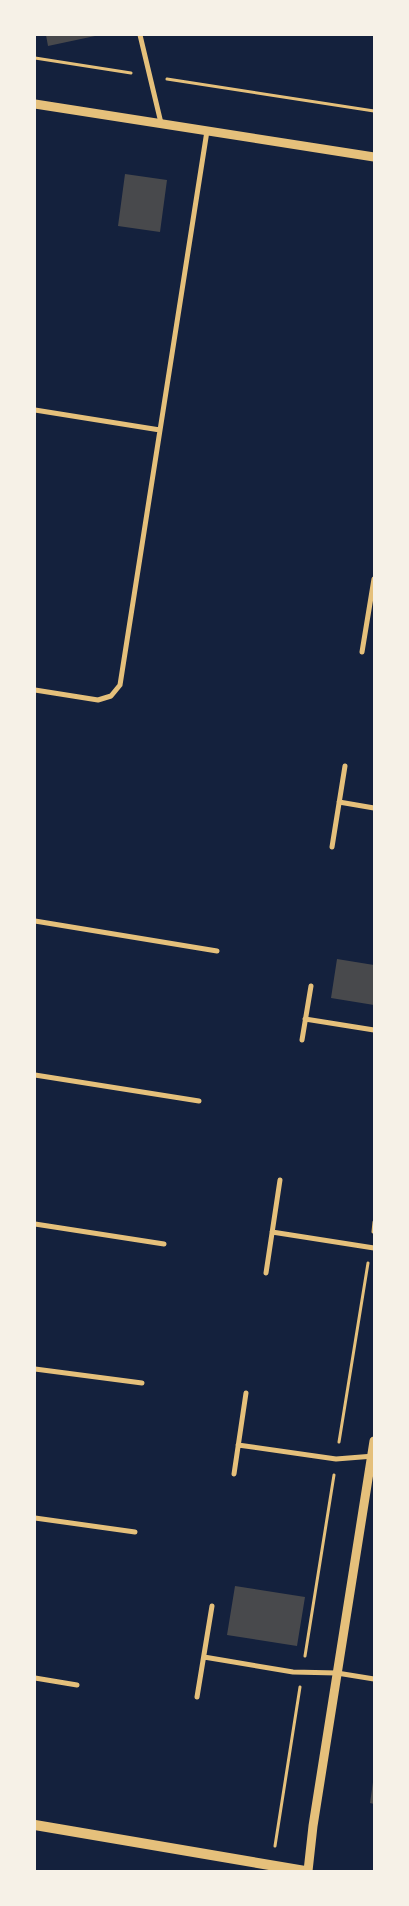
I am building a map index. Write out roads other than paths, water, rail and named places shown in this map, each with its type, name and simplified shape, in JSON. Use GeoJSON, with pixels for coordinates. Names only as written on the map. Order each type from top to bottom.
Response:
{"type":"FeatureCollection","features":[{"type":"Feature","properties":{"kind":"main road"},"geometry":{"type":"LineString","coordinates":[[35,1825],[306,1871]]}},
{"type":"Feature","properties":{"kind":"street"},"geometry":{"type":"LineString","coordinates":[[140,35],[161,124]]}},
{"type":"Feature","properties":{"kind":"street"},"geometry":{"type":"LineString","coordinates":[[35,104],[374,157]]}},
{"type":"Feature","properties":{"kind":"street"},"geometry":{"type":"LineString","coordinates":[[35,690],[98,700],[111,696],[120,685],[208,131]]}},
{"type":"Feature","properties":{"kind":"street"},"geometry":{"type":"LineString","coordinates":[[35,410],[160,430]]}},
{"type":"Feature","properties":{"kind":"street"},"geometry":{"type":"LineString","coordinates":[[362,652],[374,579]]}},
{"type":"Feature","properties":{"kind":"street"},"geometry":{"type":"LineString","coordinates":[[332,847],[345,766]]}},
{"type":"Feature","properties":{"kind":"street"},"geometry":{"type":"LineString","coordinates":[[339,802],[374,808]]}},
{"type":"Feature","properties":{"kind":"street"},"geometry":{"type":"LineString","coordinates":[[35,921],[217,951]]}},
{"type":"Feature","properties":{"kind":"street"},"geometry":{"type":"LineString","coordinates":[[302,1040],[311,986]]}},
{"type":"Feature","properties":{"kind":"street"},"geometry":{"type":"LineString","coordinates":[[305,1019],[374,1030]]}},
{"type":"Feature","properties":{"kind":"street"},"geometry":{"type":"LineString","coordinates":[[35,1074],[199,1101]]}},
{"type":"Feature","properties":{"kind":"street"},"geometry":{"type":"LineString","coordinates":[[266,1273],[280,1180]]}},
{"type":"Feature","properties":{"kind":"street"},"geometry":{"type":"LineString","coordinates":[[35,1224],[164,1244]]}},
{"type":"Feature","properties":{"kind":"street"},"geometry":{"type":"LineString","coordinates":[[272,1232],[372,1248]]}},
{"type":"Feature","properties":{"kind":"street"},"geometry":{"type":"LineString","coordinates":[[35,1369],[142,1383]]}},
{"type":"Feature","properties":{"kind":"street"},"geometry":{"type":"LineString","coordinates":[[234,1474],[246,1393]]}},
{"type":"Feature","properties":{"kind":"street"},"geometry":{"type":"LineString","coordinates":[[306,1871],[374,1441]]}},
{"type":"Feature","properties":{"kind":"street"},"geometry":{"type":"LineString","coordinates":[[238,1445],[336,1459],[373,1456]]}},
{"type":"Feature","properties":{"kind":"street"},"geometry":{"type":"LineString","coordinates":[[35,1518],[135,1532]]}},
{"type":"Feature","properties":{"kind":"street"},"geometry":{"type":"LineString","coordinates":[[197,1697],[212,1606]]}},
{"type":"Feature","properties":{"kind":"street"},"geometry":{"type":"LineString","coordinates":[[204,1657],[293,1672],[337,1673],[374,1679]]}},
{"type":"Feature","properties":{"kind":"street"},"geometry":{"type":"LineString","coordinates":[[35,1678],[77,1685]]}}]}
